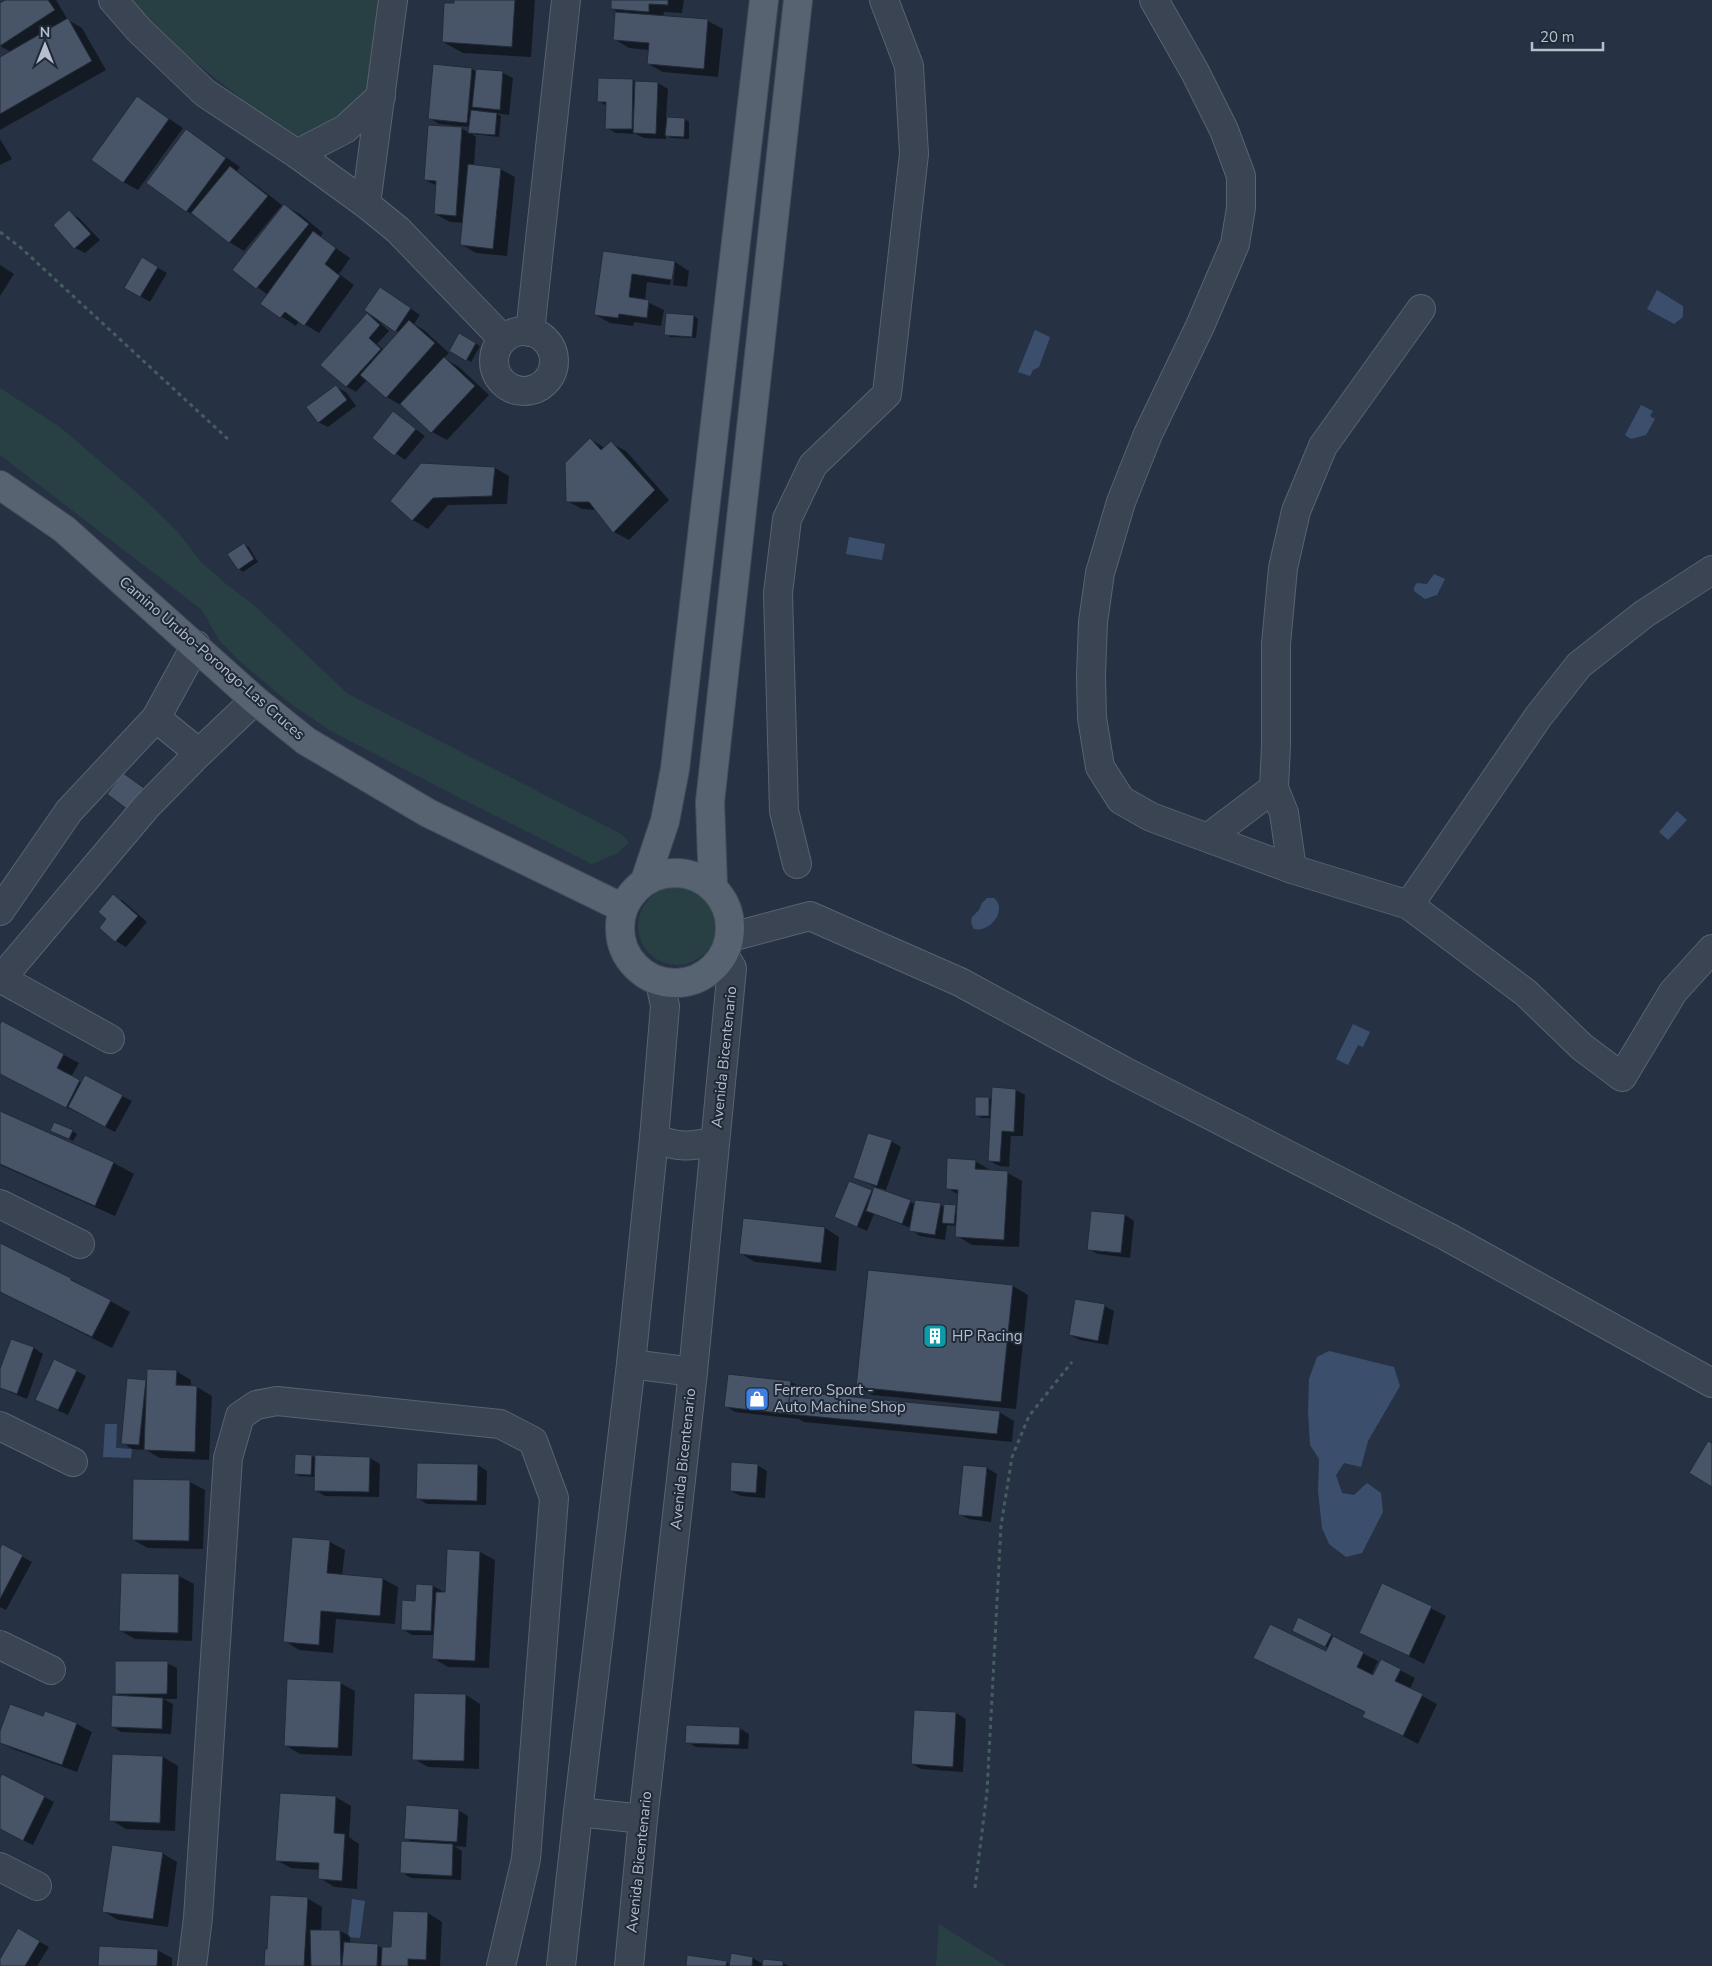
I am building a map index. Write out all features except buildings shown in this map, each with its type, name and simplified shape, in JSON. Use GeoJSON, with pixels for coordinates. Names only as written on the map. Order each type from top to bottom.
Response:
{"type":"FeatureCollection","features":[{"type":"Feature","properties":{"kind":"main road"},"geometry":{"type":"LineString","coordinates":[[645,881],[665,820],[675,769],[764,0]]}},
{"type":"Feature","properties":{"kind":"main road"},"geometry":{"type":"LineString","coordinates":[[713,886],[710,802],[798,0]]}},
{"type":"Feature","properties":{"kind":"main road","name":"Camino Urubo-Porongo-Las Cruces"},"geometry":{"type":"LineString","coordinates":[[0,485],[64,529],[196,645],[255,700],[306,741],[428,813],[623,908]]}},
{"type":"Feature","properties":{"kind":"main road"},"geometry":{"type":"LineString","coordinates":[[680,873],[697,877],[713,886],[724,901],[730,919],[728,946],[713,970],[697,980],[679,984],[660,982],[643,974],[630,961],[622,945],[619,927],[623,908],[632,893],[645,881],[662,874],[680,873]]}},
{"type":"Feature","properties":{"kind":"street"},"geometry":{"type":"LineString","coordinates":[[113,0],[139,30],[204,93],[297,154],[366,204],[398,230],[503,339]]}},
{"type":"Feature","properties":{"kind":"street"},"geometry":{"type":"LineString","coordinates":[[366,204],[393,0]]}},
{"type":"Feature","properties":{"kind":"street"},"geometry":{"type":"LineString","coordinates":[[530,332],[566,0]]}},
{"type":"Feature","properties":{"kind":"street"},"geometry":{"type":"LineString","coordinates":[[797,864],[784,811],[778,593],[787,520],[813,465],[887,394],[914,154],[909,66],[884,0]]}},
{"type":"Feature","properties":{"kind":"street"},"geometry":{"type":"LineString","coordinates":[[1154,0],[1195,72],[1224,130],[1241,176],[1241,208],[1235,244],[1200,326],[1148,434],[1121,502],[1103,564],[1093,622],[1091,676],[1092,718],[1100,766],[1121,800],[1151,817],[1292,869],[1409,905],[1526,992],[1582,1047],[1622,1077],[1673,992],[1712,949]]}},
{"type":"Feature","properties":{"kind":"street"},"geometry":{"type":"LineString","coordinates":[[297,154],[345,129],[381,96]]}},
{"type":"Feature","properties":{"kind":"street"},"geometry":{"type":"LineString","coordinates":[[1292,869],[1284,813],[1274,788],[1276,644],[1283,568],[1296,511],[1323,446],[1421,308]]}},
{"type":"Feature","properties":{"kind":"street"},"geometry":{"type":"LineString","coordinates":[[521,331],[530,332],[539,335],[546,342],[552,350],[554,360],[548,380],[530,390],[520,391],[510,388],[502,382],[493,364],[494,355],[503,339],[521,331]]}},
{"type":"Feature","properties":{"kind":"street"},"geometry":{"type":"LineString","coordinates":[[1409,905],[1538,717],[1578,665],[1644,614],[1712,570]]}},
{"type":"Feature","properties":{"kind":"street"},"geometry":{"type":"LineString","coordinates":[[0,911],[69,811],[156,718],[196,645]]}},
{"type":"Feature","properties":{"kind":"street"},"geometry":{"type":"LineString","coordinates":[[110,1039],[0,979],[147,806],[255,700]]}},
{"type":"Feature","properties":{"kind":"street"},"geometry":{"type":"LineString","coordinates":[[156,718],[199,753]]}},
{"type":"Feature","properties":{"kind":"street"},"geometry":{"type":"LineString","coordinates":[[1209,837],[1274,788]]}},
{"type":"Feature","properties":{"kind":"street"},"geometry":{"type":"LineString","coordinates":[[728,946],[810,916],[960,982],[1122,1070],[1446,1236],[1712,1383]]}},
{"type":"Feature","properties":{"kind":"street","name":"Avenida Bicentenario"},"geometry":{"type":"LineString","coordinates":[[629,1966],[643,1819],[693,1372],[732,968],[728,946]]}},
{"type":"Feature","properties":{"kind":"street"},"geometry":{"type":"LineString","coordinates":[[561,1966],[631,1364],[654,1138],[666,1006],[660,982]]}},
{"type":"Feature","properties":{"kind":"street"},"geometry":{"type":"LineString","coordinates":[[654,1138],[667,1143],[694,1147],[715,1141]]}},
{"type":"Feature","properties":{"kind":"street"},"geometry":{"type":"LineString","coordinates":[[0,1204],[80,1244]]}},
{"type":"Feature","properties":{"kind":"street"},"geometry":{"type":"LineString","coordinates":[[631,1364],[693,1372]]}},
{"type":"Feature","properties":{"kind":"street"},"geometry":{"type":"LineString","coordinates":[[192,1966],[198,1918],[228,1458],[240,1416],[256,1405],[277,1401],[500,1424],[533,1441],[554,1498],[526,1859],[501,1966]]}},
{"type":"Feature","properties":{"kind":"street"},"geometry":{"type":"LineString","coordinates":[[0,1426],[73,1462]]}},
{"type":"Feature","properties":{"kind":"street"},"geometry":{"type":"LineString","coordinates":[[0,1646],[51,1670]]}},
{"type":"Feature","properties":{"kind":"street"},"geometry":{"type":"LineString","coordinates":[[578,1812],[643,1819]]}},
{"type":"Feature","properties":{"kind":"street"},"geometry":{"type":"LineString","coordinates":[[0,1867],[38,1886]]}},
{"type":"Feature","properties":{"kind":"path"},"geometry":{"type":"LineString","coordinates":[[0,232],[20,247],[228,440]]}},
{"type":"Feature","properties":{"kind":"path"},"geometry":{"type":"LineString","coordinates":[[974,1888],[988,1792],[1001,1526],[1012,1457],[1029,1416],[1072,1362]]}},
{"type":"Feature","properties":{"kind":"green space"},"geometry":{"type":"Polygon","coordinates":[[[128,0],[380,0],[368,93],[351,114],[296,142],[147,24],[128,0]]]}},
{"type":"Feature","properties":{"kind":"green space"},"geometry":{"type":"Polygon","coordinates":[[[0,388],[60,427],[144,499],[178,532],[200,561],[256,607],[348,694],[621,834],[629,842],[618,853],[592,864],[329,730],[290,703],[238,660],[219,640],[202,610],[0,455],[0,388]]]}},
{"type":"Feature","properties":{"kind":"green space"},"geometry":{"type":"Polygon","coordinates":[[[677,887],[692,890],[705,898],[713,911],[716,926],[713,941],[705,954],[692,962],[677,965],[662,962],[649,954],[641,941],[638,926],[641,911],[649,898],[662,890],[677,887]]]}},
{"type":"Feature","properties":{"kind":"green space"},"geometry":{"type":"Polygon","coordinates":[[[939,1924],[1006,1966],[936,1966],[939,1924]]]}},
{"type":"Feature","properties":{"kind":"water"},"geometry":{"type":"Polygon","coordinates":[[[1657,290],[1683,306],[1683,317],[1674,324],[1647,309],[1657,290]]]}},
{"type":"Feature","properties":{"kind":"water"},"geometry":{"type":"Polygon","coordinates":[[[1035,330],[1050,337],[1039,367],[1033,370],[1030,376],[1018,372],[1035,330]]]}},
{"type":"Feature","properties":{"kind":"water"},"geometry":{"type":"Polygon","coordinates":[[[1641,405],[1653,411],[1650,416],[1655,419],[1646,435],[1631,439],[1625,435],[1641,405]]]}},
{"type":"Feature","properties":{"kind":"water"},"geometry":{"type":"Polygon","coordinates":[[[849,537],[885,544],[882,560],[846,554],[849,537]]]}},
{"type":"Feature","properties":{"kind":"water"},"geometry":{"type":"Polygon","coordinates":[[[1434,574],[1445,579],[1437,595],[1425,599],[1414,591],[1414,587],[1417,583],[1427,584],[1434,574]]]}},
{"type":"Feature","properties":{"kind":"water"},"geometry":{"type":"Polygon","coordinates":[[[1677,811],[1687,820],[1668,840],[1659,832],[1677,811]]]}},
{"type":"Feature","properties":{"kind":"water"},"geometry":{"type":"Polygon","coordinates":[[[987,898],[994,898],[998,903],[998,914],[995,920],[986,928],[974,929],[971,923],[972,917],[987,898]]]}},
{"type":"Feature","properties":{"kind":"water"},"geometry":{"type":"Polygon","coordinates":[[[1353,1024],[1370,1032],[1363,1047],[1358,1045],[1348,1065],[1336,1059],[1353,1024]]]}},
{"type":"Feature","properties":{"kind":"water"},"geometry":{"type":"Polygon","coordinates":[[[1329,1351],[1394,1367],[1400,1386],[1368,1441],[1361,1467],[1344,1463],[1336,1475],[1342,1493],[1354,1495],[1367,1483],[1381,1493],[1383,1512],[1362,1553],[1346,1557],[1329,1544],[1322,1528],[1318,1491],[1319,1459],[1310,1445],[1309,1379],[1317,1357],[1329,1351]]]}},
{"type":"Feature","properties":{"kind":"water"},"geometry":{"type":"Polygon","coordinates":[[[105,1424],[117,1424],[116,1448],[132,1449],[131,1458],[103,1457],[105,1424]]]}},
{"type":"Feature","properties":{"kind":"water"},"geometry":{"type":"Polygon","coordinates":[[[352,1899],[365,1901],[360,1938],[348,1937],[352,1899]]]}},
{"type":"Feature","properties":{"kind":"place","name":"HP Racing"},"geometry":{"type":"Point","coordinates":[935,1336]}},
{"type":"Feature","properties":{"kind":"place","name":"Ferrero Sport - Auto Machine Shop"},"geometry":{"type":"Point","coordinates":[757,1399]}}]}
